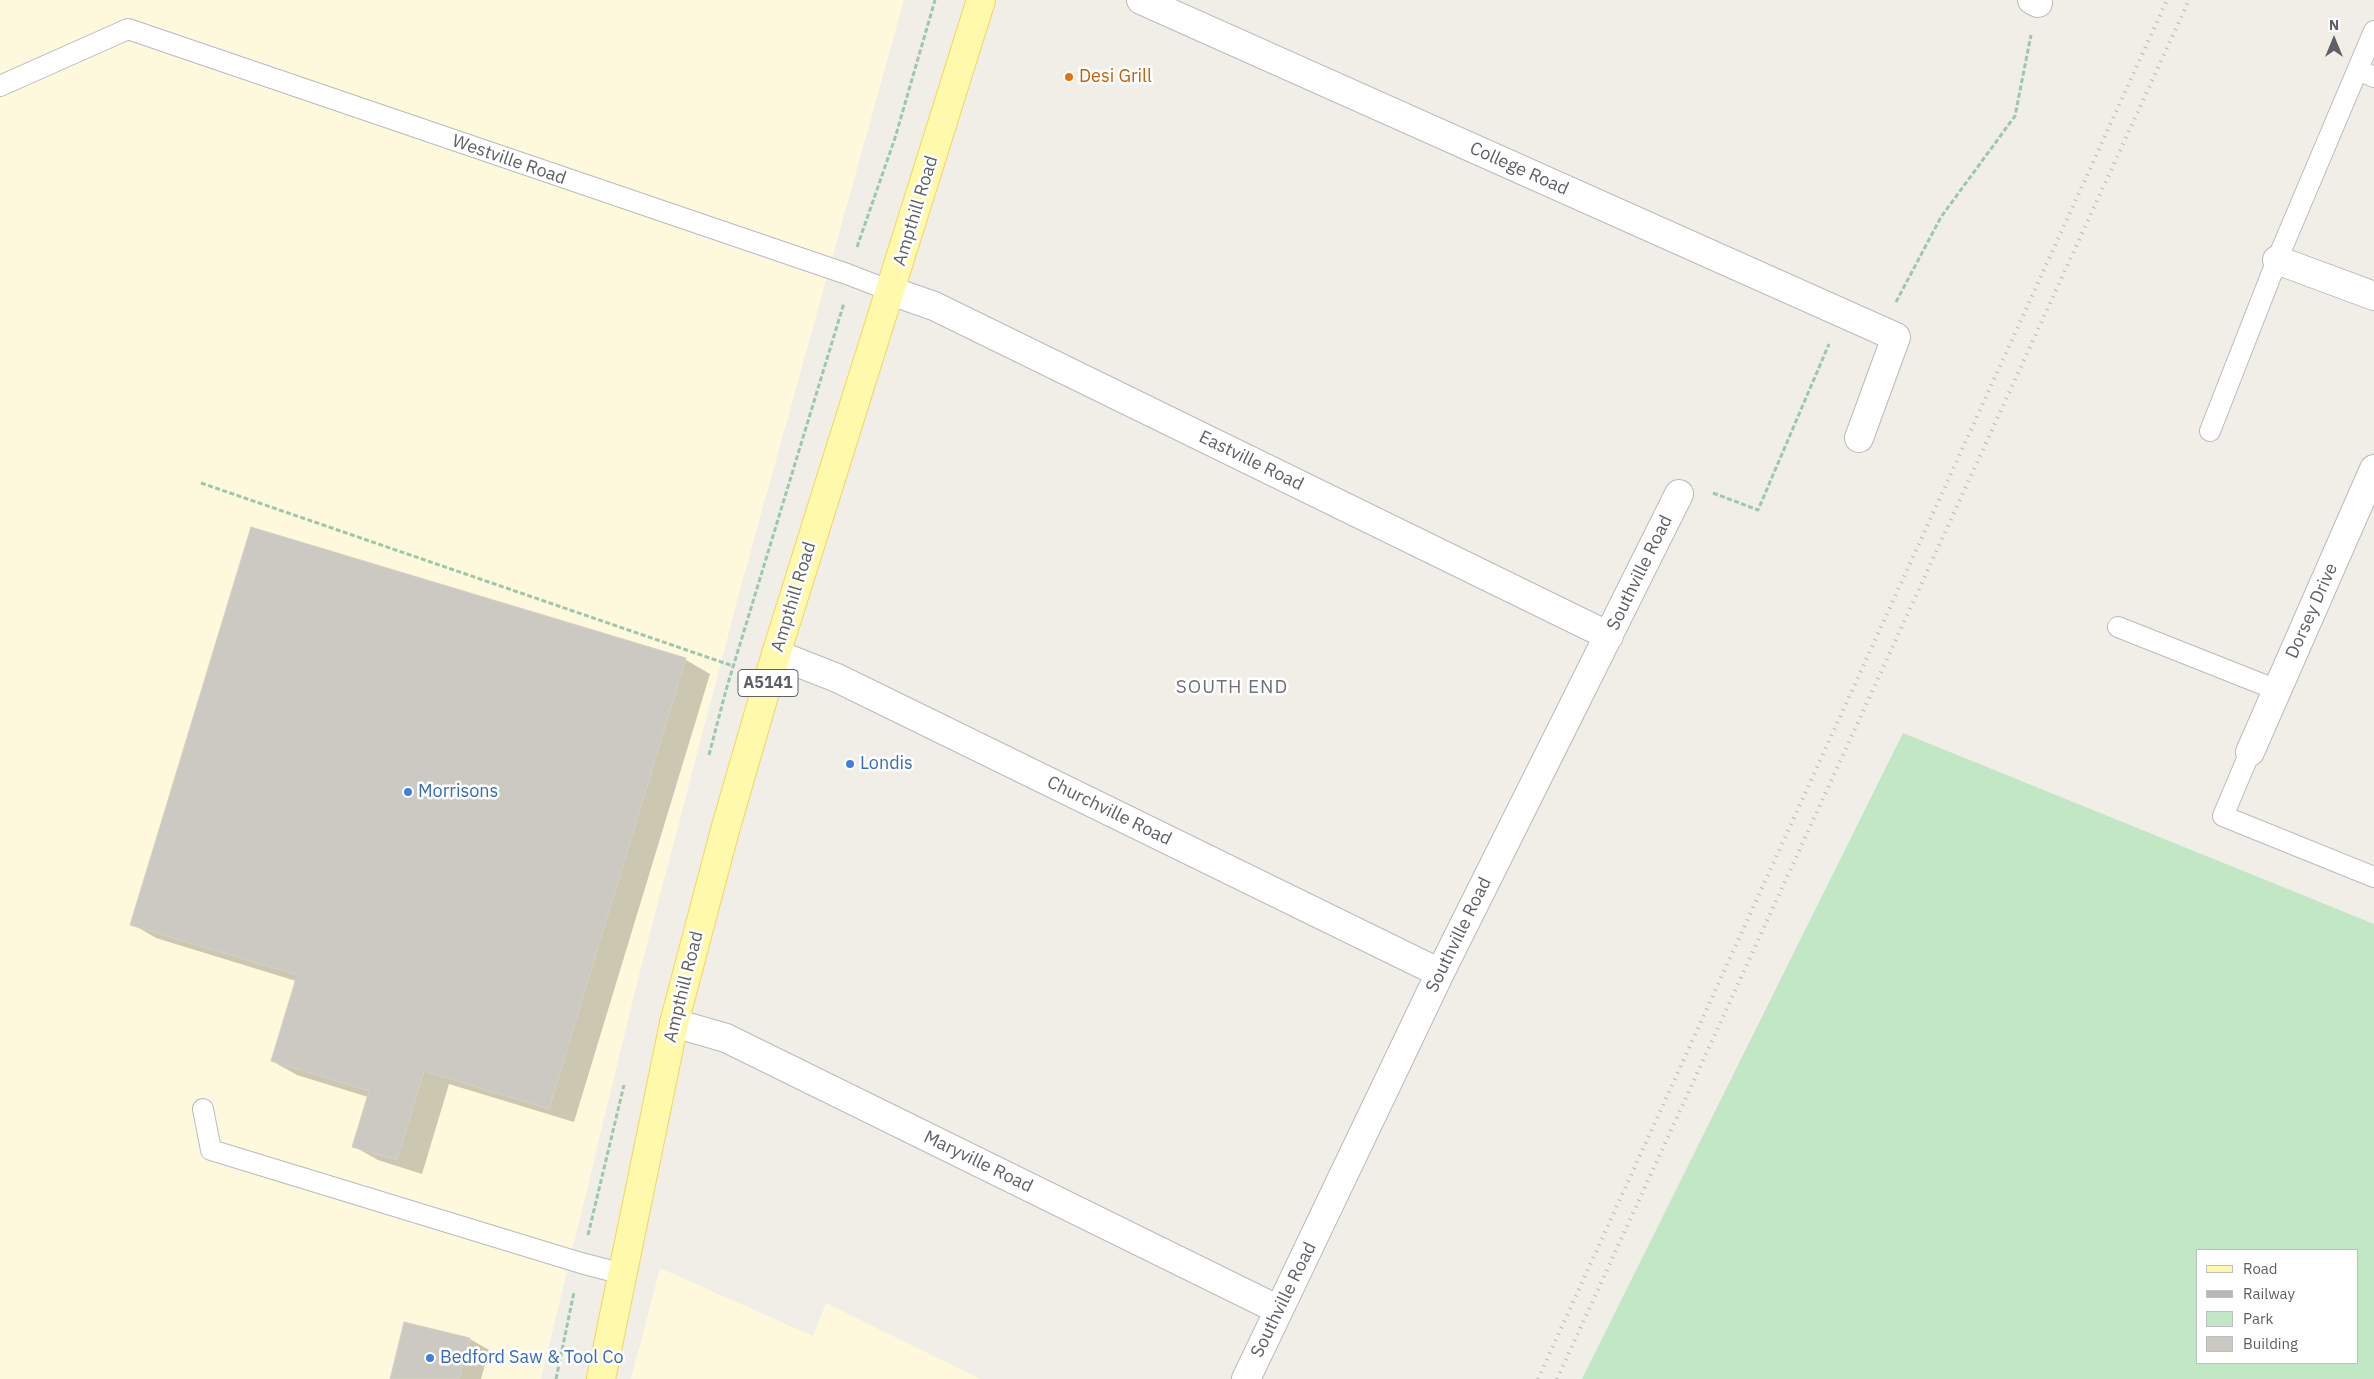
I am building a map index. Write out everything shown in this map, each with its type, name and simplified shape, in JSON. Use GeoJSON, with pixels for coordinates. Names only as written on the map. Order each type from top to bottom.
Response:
{"type":"FeatureCollection","features":[{"type":"Feature","properties":{"kind":"main road","name":"Ampthill Road"},"geometry":{"type":"LineString","coordinates":[[601,1379],[674,1022],[725,830],[773,666],[981,0]]}},
{"type":"Feature","properties":{"kind":"street","name":"College Road"},"geometry":{"type":"LineString","coordinates":[[1142,0],[1889,333]]}},
{"type":"Feature","properties":{"kind":"street"},"geometry":{"type":"LineString","coordinates":[[2277,260],[2374,296]]}},
{"type":"Feature","properties":{"kind":"street","name":"Eastville Road"},"geometry":{"type":"LineString","coordinates":[[891,291],[934,306],[1609,636]]}},
{"type":"Feature","properties":{"kind":"street"},"geometry":{"type":"LineString","coordinates":[[1859,438],[1889,333]]}},
{"type":"Feature","properties":{"kind":"street","name":"Dorsey Drive"},"geometry":{"type":"LineString","coordinates":[[2250,752],[2374,469]]}},
{"type":"Feature","properties":{"kind":"street","name":"Southville Road"},"geometry":{"type":"LineString","coordinates":[[1246,1379],[1440,973],[1678,494]]}},
{"type":"Feature","properties":{"kind":"street","name":"Churchville Road"},"geometry":{"type":"LineString","coordinates":[[773,666],[836,678],[1440,973]]}},
{"type":"Feature","properties":{"kind":"street","name":"Maryville Road"},"geometry":{"type":"LineString","coordinates":[[674,1022],[726,1038],[1279,1310]]}},
{"type":"Feature","properties":{"kind":"lane","name":"Westville Road"},"geometry":{"type":"LineString","coordinates":[[0,86],[128,29],[847,274],[891,291]]}},
{"type":"Feature","properties":{"kind":"lane"},"geometry":{"type":"LineString","coordinates":[[2210,432],[2277,260],[2366,74],[2374,31]]}},
{"type":"Feature","properties":{"kind":"lane"},"geometry":{"type":"LineString","coordinates":[[2118,627],[2277,690]]}},
{"type":"Feature","properties":{"kind":"lane"},"geometry":{"type":"LineString","coordinates":[[2250,752],[2223,816],[2374,877]]}},
{"type":"Feature","properties":{"kind":"lane"},"geometry":{"type":"LineString","coordinates":[[203,1109],[211,1150],[581,1263],[623,1274]]}},
{"type":"Feature","properties":{"kind":"path"},"geometry":{"type":"LineString","coordinates":[[1889,333],[1941,217],[2015,116],[2035,1]]}},
{"type":"Feature","properties":{"kind":"path"},"geometry":{"type":"LineString","coordinates":[[1678,494],[1700,489],[1758,510],[1842,313]]}},
{"type":"Feature","properties":{"kind":"path"},"geometry":{"type":"LineString","coordinates":[[202,483],[773,666]]}},
{"type":"Feature","properties":{"kind":"shaded area"},"geometry":{"type":"Polygon","coordinates":[[[0,0],[904,0],[740,590],[637,983],[541,1379],[0,1379],[0,0]]]}},
{"type":"Feature","properties":{"kind":"shaded area"},"geometry":{"type":"Polygon","coordinates":[[[660,1268],[813,1336],[826,1303],[980,1379],[631,1379],[660,1268]]]}},
{"type":"Feature","properties":{"kind":"green space"},"geometry":{"type":"Polygon","coordinates":[[[1903,733],[2374,924],[2374,1379],[1582,1379],[1903,733]]]}},
{"type":"Feature","properties":{"kind":"building","name":"Morrisons"},"geometry":{"type":"Polygon","coordinates":[[[251,527],[686,658],[549,1109],[424,1071],[397,1160],[352,1147],[369,1091],[271,1061],[297,975],[130,925],[251,527]]]}},
{"type":"Feature","properties":{"kind":"building","name":"Bedford Saw & Tool Co"},"geometry":{"type":"Polygon","coordinates":[[[404,1322],[470,1338],[459,1379],[390,1379],[404,1322]]]}},
{"type":"Feature","properties":{"kind":"railway"},"geometry":{"type":"LineString","coordinates":[[1538,1379],[2167,0]]}},
{"type":"Feature","properties":{"kind":"railway"},"geometry":{"type":"LineString","coordinates":[[1557,1379],[2189,0]]}},
{"type":"Feature","properties":{"kind":"place","name":"Desi Grill"},"geometry":{"type":"Point","coordinates":[1069,77]}},
{"type":"Feature","properties":{"kind":"place","name":"Londis"},"geometry":{"type":"Point","coordinates":[850,764]}},
{"type":"Feature","properties":{"kind":"place","name":"Morrisons"},"geometry":{"type":"Point","coordinates":[408,792]}},
{"type":"Feature","properties":{"kind":"place","name":"Bedford Saw & Tool Co"},"geometry":{"type":"Point","coordinates":[430,1358]}},
{"type":"Feature","properties":{"kind":"district","name":"SOUTH END"},"geometry":{"type":"Point","coordinates":[1232,688]}}]}
